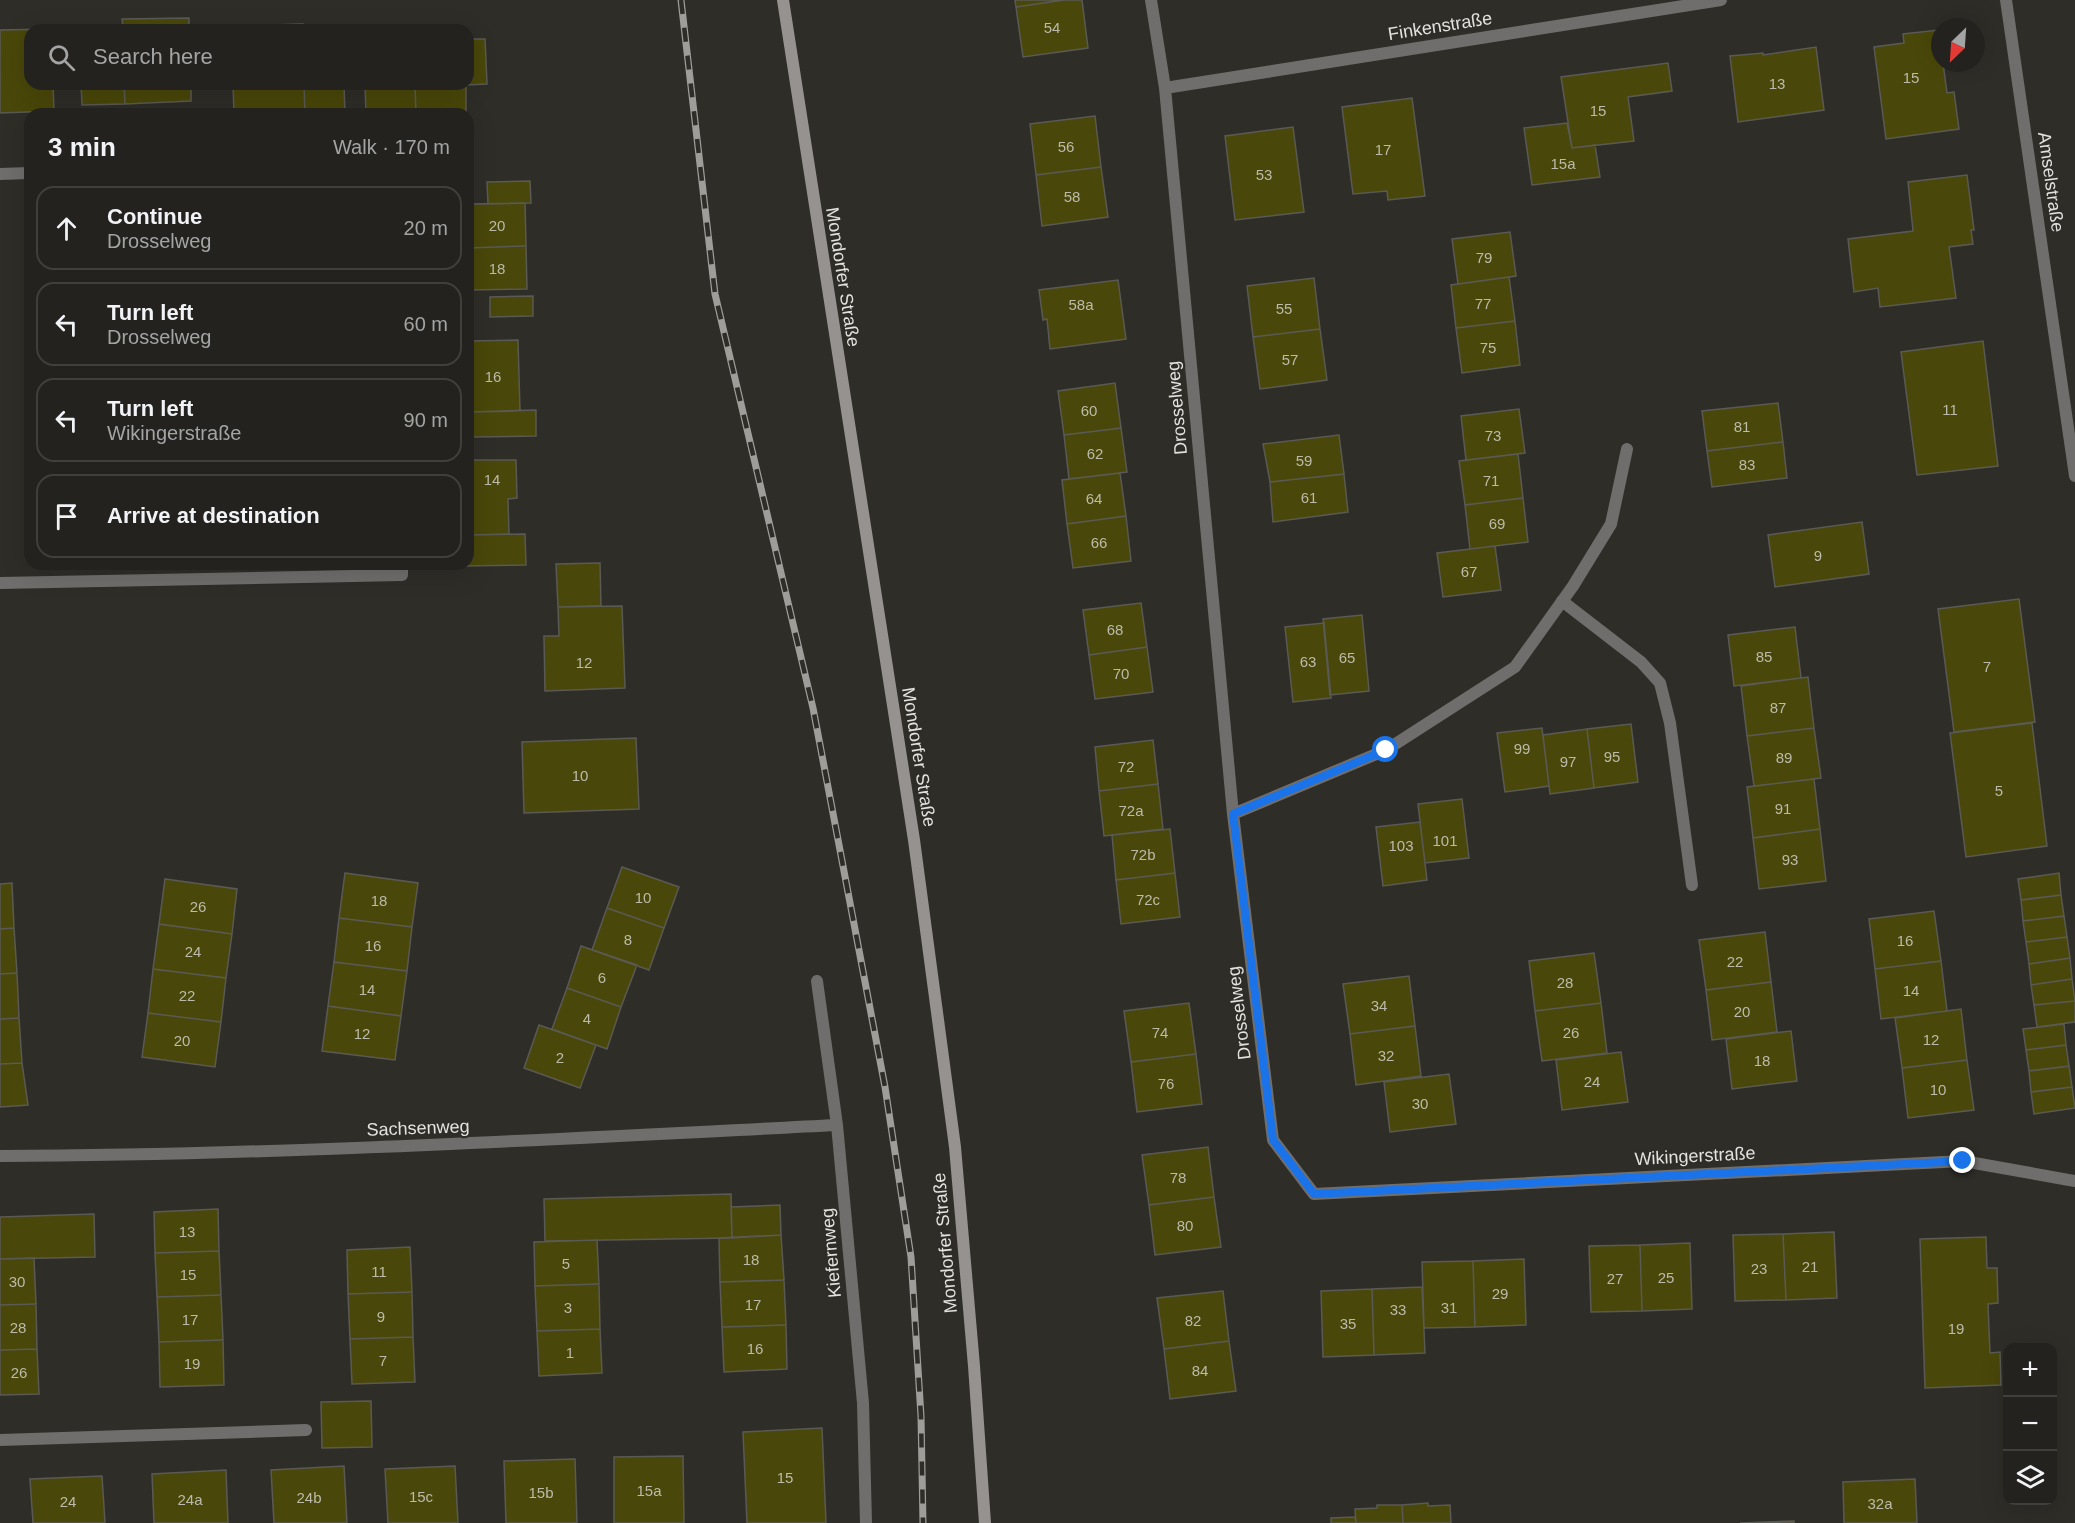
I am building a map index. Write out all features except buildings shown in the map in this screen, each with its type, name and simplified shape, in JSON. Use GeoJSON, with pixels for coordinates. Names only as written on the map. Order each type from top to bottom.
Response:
{"type":"FeatureCollection","features":[{"type":"Feature","properties":{"kind":"main road","name":"Mondorfer Straße"},"geometry":{"type":"LineString","coordinates":[[783,0],[914,840],[953,1135],[974,1366],[985,1523]]}},
{"type":"Feature","properties":{"kind":"street","name":"Drosselweg"},"geometry":{"type":"LineString","coordinates":[[1150,0],[1165,88],[1233,814],[1273,1140],[1314,1194]]}},
{"type":"Feature","properties":{"kind":"street","name":"Finkenstraße"},"geometry":{"type":"LineString","coordinates":[[1165,88],[1721,0]]}},
{"type":"Feature","properties":{"kind":"street","name":"Amselstraße"},"geometry":{"type":"LineString","coordinates":[[2006,0],[2075,476]]}},
{"type":"Feature","properties":{"kind":"street"},"geometry":{"type":"LineString","coordinates":[[0,174],[24,173]]}},
{"type":"Feature","properties":{"kind":"street"},"geometry":{"type":"LineString","coordinates":[[1233,814],[1386,750],[1515,667],[1562,601],[1611,524],[1627,449]]}},
{"type":"Feature","properties":{"kind":"street"},"geometry":{"type":"LineString","coordinates":[[0,584],[402,574],[402,570]]}},
{"type":"Feature","properties":{"kind":"street"},"geometry":{"type":"LineString","coordinates":[[1562,601],[1641,662],[1660,683],[1670,723],[1692,885]]}},
{"type":"Feature","properties":{"kind":"street","name":"Kiefernweg"},"geometry":{"type":"LineString","coordinates":[[817,981],[837,1125],[862,1403],[866,1523]]}},
{"type":"Feature","properties":{"kind":"street","name":"Sachsenweg"},"geometry":{"type":"LineString","coordinates":[[0,1156],[236,1152],[436,1145],[837,1125]]}},
{"type":"Feature","properties":{"kind":"street","name":"Wikingerstraße"},"geometry":{"type":"LineString","coordinates":[[1314,1194],[1963,1161],[2075,1181]]}},
{"type":"Feature","properties":{"kind":"street"},"geometry":{"type":"LineString","coordinates":[[0,1440],[306,1430]]}},
{"type":"Feature","properties":{"kind":"railway"},"geometry":{"type":"LineString","coordinates":[[681,0],[715,294],[813,708],[885,1087],[911,1257],[921,1416],[923,1523]]}},
{"type":"Feature","properties":{"kind":"route"},"geometry":{"type":"LineString","coordinates":[[1386,750],[1233,814],[1273,1140],[1314,1194],[1963,1161]]}}]}
